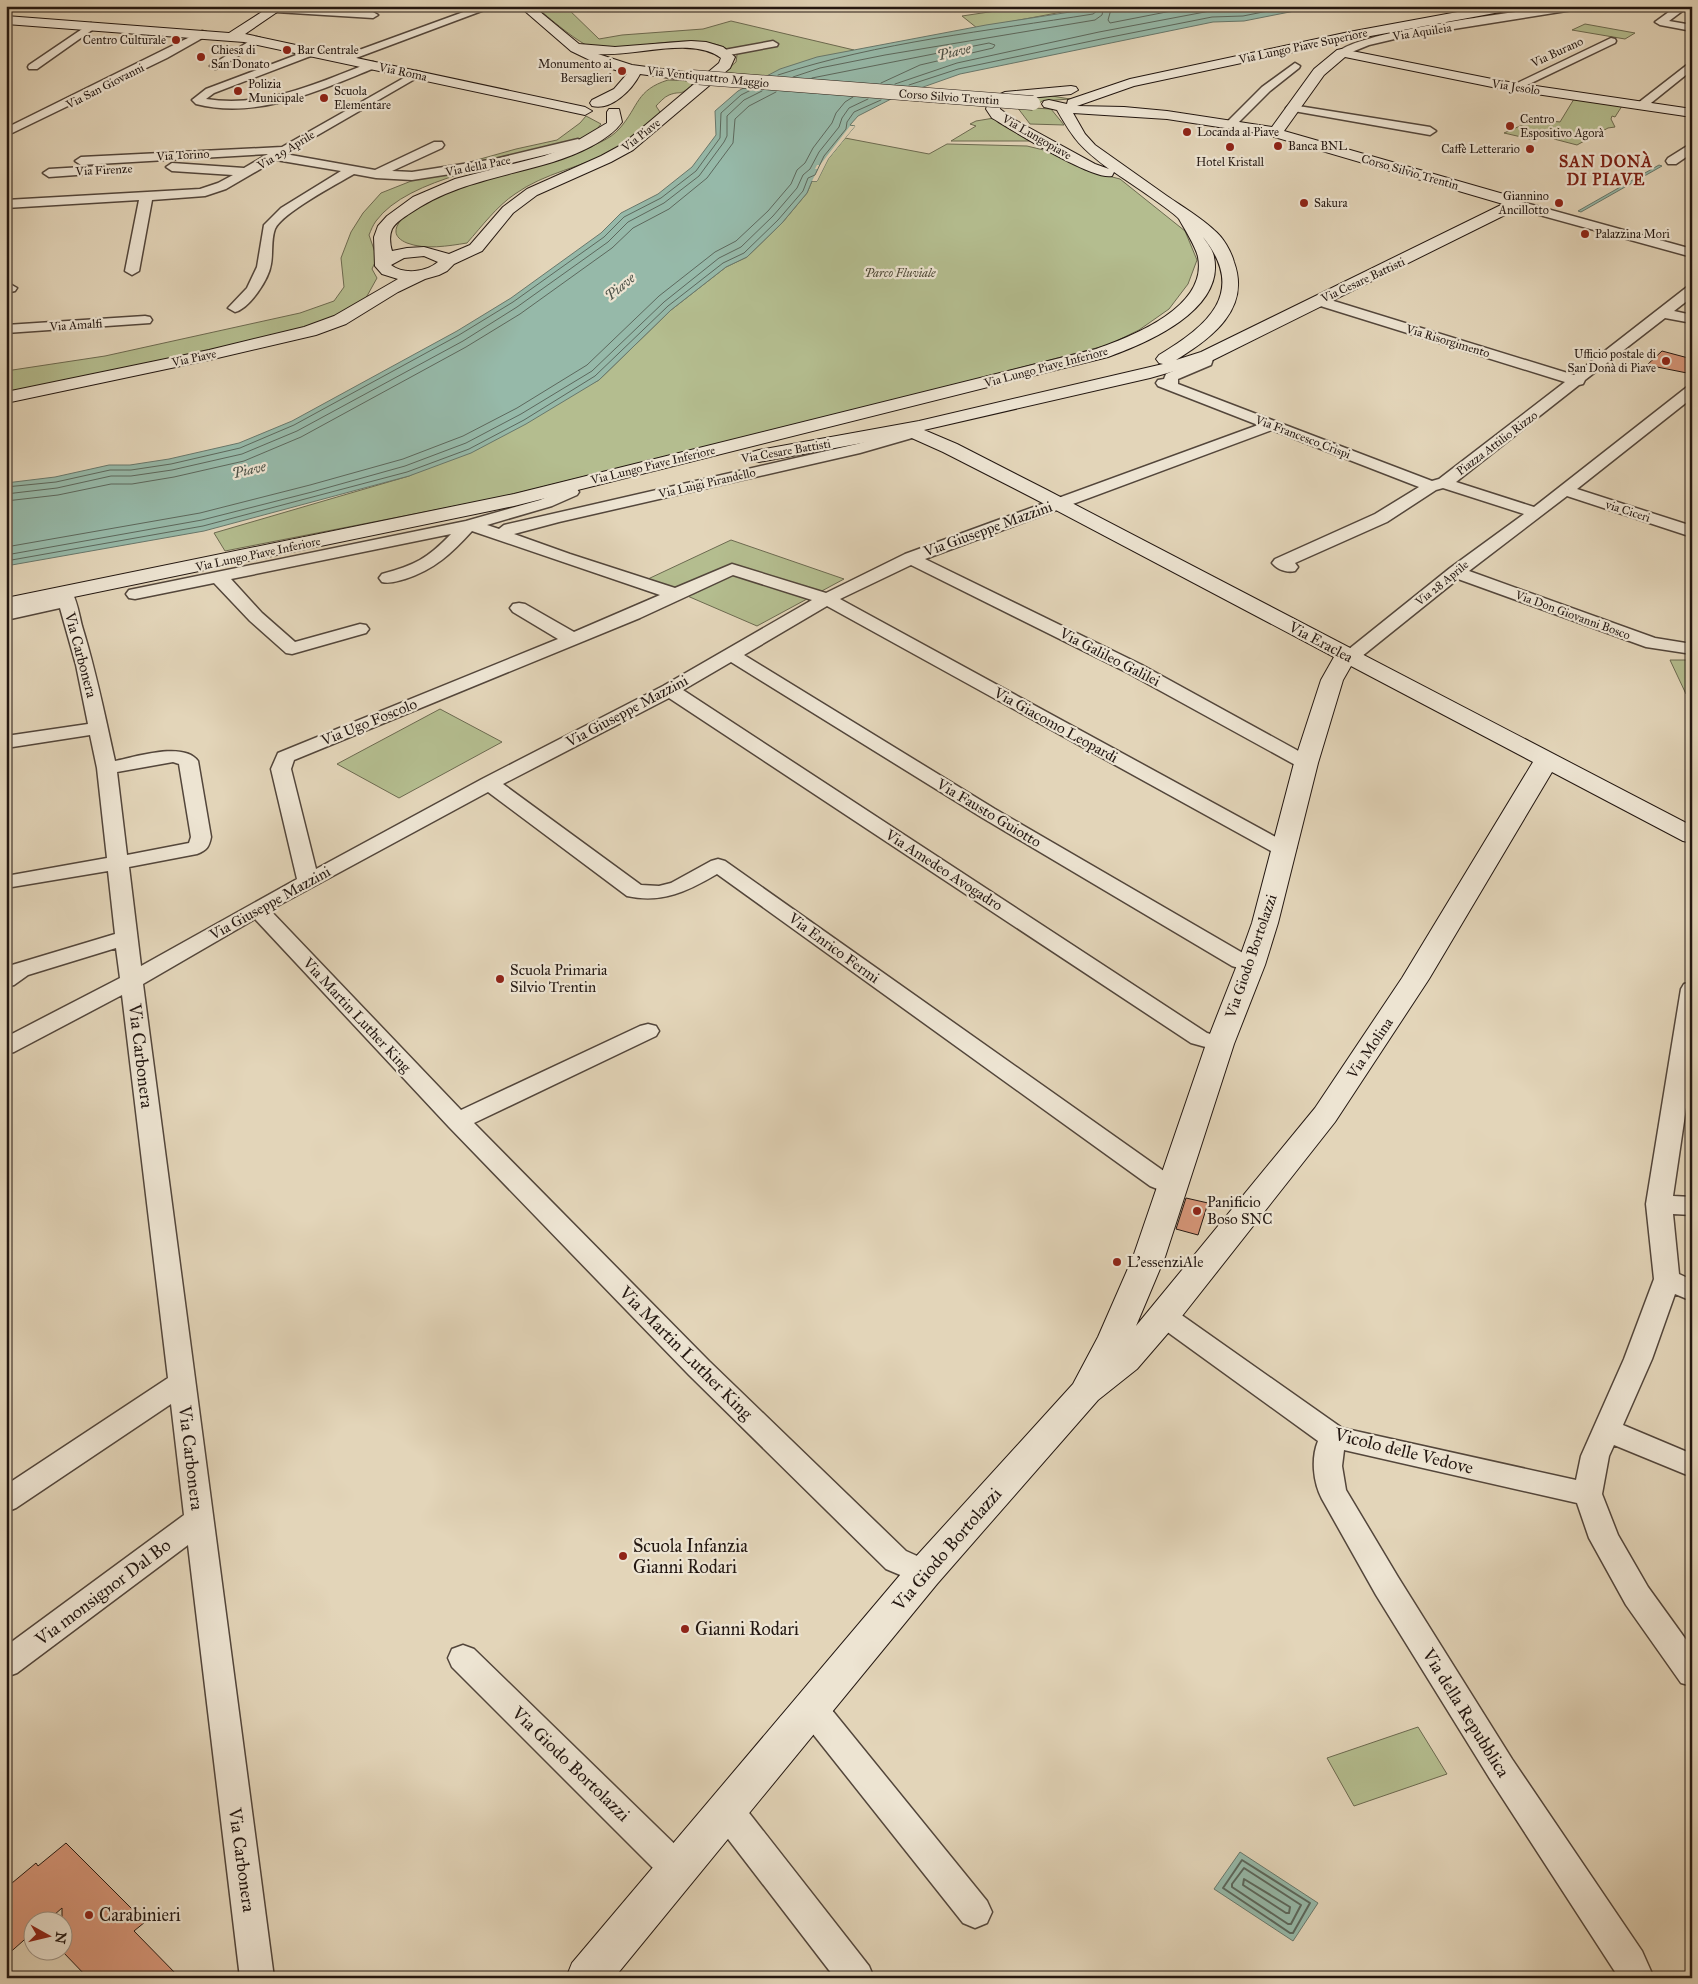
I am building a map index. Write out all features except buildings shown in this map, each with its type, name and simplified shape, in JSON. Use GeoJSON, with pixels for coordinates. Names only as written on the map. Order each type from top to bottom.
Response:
{"type":"FeatureCollection","features":[{"type":"Feature","properties":{"kind":"street"},"geometry":{"type":"LineString","coordinates":[[344,58],[490,6]]}},
{"type":"Feature","properties":{"kind":"street","name":"Via Ventiquattro Maggio"},"geometry":{"type":"LineString","coordinates":[[525,6],[577,48],[599,59],[623,67],[692,78],[850,89]]}},
{"type":"Feature","properties":{"kind":"street","name":"Via Lungo Piave Superiore"},"geometry":{"type":"LineString","coordinates":[[1105,95],[1349,36],[1511,6]]}},
{"type":"Feature","properties":{"kind":"street","name":"Via Aquileia"},"geometry":{"type":"LineString","coordinates":[[1275,133],[1323,67],[1339,54],[1365,43],[1403,34],[1579,6]]}},
{"type":"Feature","properties":{"kind":"street"},"geometry":{"type":"LineString","coordinates":[[1684,6],[1660,22],[1692,28]]}},
{"type":"Feature","properties":{"kind":"street"},"geometry":{"type":"LineString","coordinates":[[232,37],[278,7],[373,15]]}},
{"type":"Feature","properties":{"kind":"street","name":"Via Roma"},"geometry":{"type":"LineString","coordinates":[[6,20],[202,34],[256,40],[550,104],[616,109]]}},
{"type":"Feature","properties":{"kind":"street"},"geometry":{"type":"LineString","coordinates":[[33,67],[91,26]]}},
{"type":"Feature","properties":{"kind":"street","name":"Via San Giovanni"},"geometry":{"type":"LineString","coordinates":[[6,134],[163,56],[202,34]]}},
{"type":"Feature","properties":{"kind":"street"},"geometry":{"type":"LineString","coordinates":[[214,66],[256,40]]}},
{"type":"Feature","properties":{"kind":"street","name":"Via Burano"},"geometry":{"type":"LineString","coordinates":[[1515,87],[1611,42]]}},
{"type":"Feature","properties":{"kind":"street"},"geometry":{"type":"LineString","coordinates":[[577,48],[616,51],[654,47],[697,46],[724,53],[773,44]]}},
{"type":"Feature","properties":{"kind":"street"},"geometry":{"type":"LineString","coordinates":[[641,70],[630,64],[629,58],[633,54],[654,47]]}},
{"type":"Feature","properties":{"kind":"street"},"geometry":{"type":"LineString","coordinates":[[312,52],[210,91],[198,100],[216,105],[274,101],[296,95],[373,65]]}},
{"type":"Feature","properties":{"kind":"street","name":"Via Piave"},"geometry":{"type":"LineString","coordinates":[[6,398],[209,355],[310,331],[340,320],[402,282],[440,269],[445,265],[440,257],[476,248],[518,201],[546,185],[606,159],[628,147],[725,65],[728,57],[724,53]]}},
{"type":"Feature","properties":{"kind":"street","name":"Via Jesolo"},"geometry":{"type":"LineString","coordinates":[[1339,54],[1515,87],[1692,113]]}},
{"type":"Feature","properties":{"kind":"street"},"geometry":{"type":"LineString","coordinates":[[1642,105],[1692,64]]}},
{"type":"Feature","properties":{"kind":"street"},"geometry":{"type":"LineString","coordinates":[[1231,124],[1266,90],[1295,66]]}},
{"type":"Feature","properties":{"kind":"street"},"geometry":{"type":"LineString","coordinates":[[591,108],[616,94],[628,82],[634,72],[623,67]]}},
{"type":"Feature","properties":{"kind":"street","name":"Via 29 Aprile"},"geometry":{"type":"LineString","coordinates":[[6,204],[146,197],[212,190],[248,172],[416,74]]}},
{"type":"Feature","properties":{"kind":"street","name":"Via Piave"},"geometry":{"type":"LineString","coordinates":[[383,234],[385,227],[395,217],[424,197],[457,183],[569,152],[598,136],[615,122],[616,109],[626,92],[637,82],[666,74]]}},
{"type":"Feature","properties":{"kind":"street","name":"Corso Silvio Trentin"},"geometry":{"type":"LineString","coordinates":[[850,89],[1062,105],[1073,110],[1105,95],[1124,111],[1231,124],[1275,133],[1502,198],[1511,203],[1692,253]]}},
{"type":"Feature","properties":{"kind":"street","name":"Via Lungopiave"},"geometry":{"type":"LineString","coordinates":[[1105,95],[1072,90],[1005,96],[994,102],[993,109],[997,115],[1010,123],[1090,167],[1130,178]]}},
{"type":"Feature","properties":{"kind":"street"},"geometry":{"type":"LineString","coordinates":[[1073,124],[1105,95]]}},
{"type":"Feature","properties":{"kind":"street","name":"Via Lungo Piave Inferiore"},"geometry":{"type":"LineString","coordinates":[[1062,105],[1079,136],[1090,148],[1210,234],[1223,251],[1229,271],[1230,300],[1212,328],[1179,351],[1152,366],[1095,385]]}},
{"type":"Feature","properties":{"kind":"street","name":"Via Piave"},"geometry":{"type":"LineString","coordinates":[[591,108],[606,120],[607,129]]}},
{"type":"Feature","properties":{"kind":"street"},"geometry":{"type":"LineString","coordinates":[[1292,108],[1430,131]]}},
{"type":"Feature","properties":{"kind":"street"},"geometry":{"type":"LineString","coordinates":[[6,120],[40,118]]}},
{"type":"Feature","properties":{"kind":"street","name":"Via della Pace"},"geometry":{"type":"LineString","coordinates":[[279,153],[352,170],[376,174],[412,176],[495,163],[578,143]]}},
{"type":"Feature","properties":{"kind":"street"},"geometry":{"type":"LineString","coordinates":[[1672,161],[1692,147]]}},
{"type":"Feature","properties":{"kind":"street","name":"Via della Pace"},"geometry":{"type":"LineString","coordinates":[[376,174],[442,151],[471,160]]}},
{"type":"Feature","properties":{"kind":"street","name":"Via Torino"},"geometry":{"type":"LineString","coordinates":[[81,161],[279,153]]}},
{"type":"Feature","properties":{"kind":"street","name":"Via Firenze"},"geometry":{"type":"LineString","coordinates":[[49,173],[167,166],[248,172]]}},
{"type":"Feature","properties":{"kind":"street"},"geometry":{"type":"LineString","coordinates":[[235,308],[254,290],[264,267],[269,228],[285,211],[352,170]]}},
{"type":"Feature","properties":{"kind":"street"},"geometry":{"type":"LineString","coordinates":[[132,271],[146,197]]}},
{"type":"Feature","properties":{"kind":"street","name":"Via Cesare Battisti"},"geometry":{"type":"LineString","coordinates":[[514,500],[571,492],[882,433],[921,431],[983,413],[1095,385],[1166,370],[1208,355],[1508,209],[1512,206],[1511,203]]}},
{"type":"Feature","properties":{"kind":"street","name":"Via Lungo Piave Inferiore"},"geometry":{"type":"LineString","coordinates":[[6,605],[66,597],[200,566],[514,500],[1073,361],[1125,345],[1161,327],[1176,316],[1192,301],[1204,282],[1208,267],[1206,256],[1199,239],[1186,221],[1186,217]]}},
{"type":"Feature","properties":{"kind":"street"},"geometry":{"type":"LineString","coordinates":[[383,234],[393,245],[414,252],[440,257]]}},
{"type":"Feature","properties":{"kind":"street"},"geometry":{"type":"LineString","coordinates":[[383,234],[380,244],[388,267],[404,275],[420,275]]}},
{"type":"Feature","properties":{"kind":"street"},"geometry":{"type":"LineString","coordinates":[[388,267],[394,256],[414,252]]}},
{"type":"Feature","properties":{"kind":"street","name":"Via Piave"},"geometry":{"type":"LineString","coordinates":[[375,298],[384,286],[388,267]]}},
{"type":"Feature","properties":{"kind":"street","name":"Piazza Attilio Rizzo"},"geometry":{"type":"LineString","coordinates":[[1438,485],[1578,380],[1692,290]]}},
{"type":"Feature","properties":{"kind":"street","name":"Via Risorgimento"},"geometry":{"type":"LineString","coordinates":[[1319,301],[1578,380]]}},
{"type":"Feature","properties":{"kind":"street"},"geometry":{"type":"LineString","coordinates":[[1664,313],[1692,319]]}},
{"type":"Feature","properties":{"kind":"street","name":"Via Amalfi"},"geometry":{"type":"LineString","coordinates":[[6,329],[145,320]]}},
{"type":"Feature","properties":{"kind":"street","name":"Via Cesare Battisti"},"geometry":{"type":"LineString","coordinates":[[1152,366],[1208,355]]}},
{"type":"Feature","properties":{"kind":"street","name":"Via Cesare Battisti"},"geometry":{"type":"LineString","coordinates":[[1167,384],[1171,378],[1206,362],[1208,355]]}},
{"type":"Feature","properties":{"kind":"street","name":"Via Francesco Crispi"},"geometry":{"type":"LineString","coordinates":[[1167,384],[1271,425],[1438,485]]}},
{"type":"Feature","properties":{"kind":"street"},"geometry":{"type":"LineString","coordinates":[[1536,513],[1692,390]]}},
{"type":"Feature","properties":{"kind":"street"},"geometry":{"type":"LineString","coordinates":[[1674,404],[1692,410]]}},
{"type":"Feature","properties":{"kind":"street","name":"Via Giuseppe Mazzini"},"geometry":{"type":"LineString","coordinates":[[6,1047],[131,981],[256,909],[489,783],[670,690],[827,599],[911,558],[1271,425]]}},
{"type":"Feature","properties":{"kind":"street","name":"Via Eraclea"},"geometry":{"type":"LineString","coordinates":[[921,431],[950,448],[1692,836]]}},
{"type":"Feature","properties":{"kind":"street","name":"Via Luigi Pirandello"},"geometry":{"type":"LineString","coordinates":[[502,535],[510,529],[558,517],[860,448],[921,431]]}},
{"type":"Feature","properties":{"kind":"street"},"geometry":{"type":"LineString","coordinates":[[1289,567],[1281,563],[1381,518],[1438,485]]}},
{"type":"Feature","properties":{"kind":"street","name":"Piazza Attilio Rizzo"},"geometry":{"type":"LineString","coordinates":[[1438,485],[1536,513]]}},
{"type":"Feature","properties":{"kind":"street","name":"via Ciceri"},"geometry":{"type":"LineString","coordinates":[[1565,490],[1692,532]]}},
{"type":"Feature","properties":{"kind":"street"},"geometry":{"type":"LineString","coordinates":[[135,594],[469,525],[546,503],[571,492]]}},
{"type":"Feature","properties":{"kind":"street","name":"Via 28 Aprile"},"geometry":{"type":"LineString","coordinates":[[1350,657],[1456,572],[1536,513]]}},
{"type":"Feature","properties":{"kind":"street"},"geometry":{"type":"LineString","coordinates":[[469,525],[676,594],[732,569],[827,599]]}},
{"type":"Feature","properties":{"kind":"street"},"geometry":{"type":"LineString","coordinates":[[388,578],[416,570],[430,562],[469,525]]}},
{"type":"Feature","properties":{"kind":"street","name":"Via Galileo Galilei"},"geometry":{"type":"LineString","coordinates":[[911,558],[1135,669],[1306,763]]}},
{"type":"Feature","properties":{"kind":"street","name":"Via Don Giovanni Bosco"},"geometry":{"type":"LineString","coordinates":[[1456,572],[1652,643],[1692,649]]}},
{"type":"Feature","properties":{"kind":"street"},"geometry":{"type":"LineString","coordinates":[[222,576],[222,582],[256,618],[292,649],[360,629]]}},
{"type":"Feature","properties":{"kind":"street","name":"Via Ugo Foscolo"},"geometry":{"type":"LineString","coordinates":[[308,881],[281,769],[285,757],[572,639],[676,594]]}},
{"type":"Feature","properties":{"kind":"street","name":"Via Carbonera"},"geometry":{"type":"LineString","coordinates":[[6,615],[66,597],[100,728],[107,768],[131,981],[257,1978]]}},
{"type":"Feature","properties":{"kind":"street","name":"Via Giacomo Leopardi"},"geometry":{"type":"LineString","coordinates":[[827,599],[1278,847],[1286,848]]}},
{"type":"Feature","properties":{"kind":"street"},"geometry":{"type":"LineString","coordinates":[[519,608],[572,639]]}},
{"type":"Feature","properties":{"kind":"street","name":"Via Fausto Guiotto"},"geometry":{"type":"LineString","coordinates":[[730,654],[988,813],[1240,961],[1251,965]]}},
{"type":"Feature","properties":{"kind":"street","name":"Via Giodo Bortolazzi"},"geometry":{"type":"LineString","coordinates":[[1086,1391],[1094,1371],[1114,1339],[1149,1257],[1220,1044],[1251,965],[1286,848],[1306,763],[1336,672],[1340,663],[1350,657]]}},
{"type":"Feature","properties":{"kind":"street","name":"Via Amedeo Avogadro"},"geometry":{"type":"LineString","coordinates":[[670,690],[1200,1038],[1220,1044]]}},
{"type":"Feature","properties":{"kind":"street"},"geometry":{"type":"LineString","coordinates":[[6,742],[100,728]]}},
{"type":"Feature","properties":{"kind":"street"},"geometry":{"type":"LineString","coordinates":[[6,874],[190,850],[199,846],[201,837],[188,761],[175,756],[107,768]]}},
{"type":"Feature","properties":{"kind":"street","name":"Via Molina"},"geometry":{"type":"LineString","coordinates":[[1164,1316],[1325,1116],[1415,979],[1546,760]]}},
{"type":"Feature","properties":{"kind":"street","name":"Via Enrico Fermi"},"geometry":{"type":"LineString","coordinates":[[489,783],[636,892],[653,895],[673,890],[718,866],[1072,1119],[1159,1180],[1172,1186]]}},
{"type":"Feature","properties":{"kind":"street"},"geometry":{"type":"LineString","coordinates":[[6,882],[116,859]]}},
{"type":"Feature","properties":{"kind":"street","name":"Via Martin Luther King"},"geometry":{"type":"LineString","coordinates":[[256,909],[458,1121],[699,1368],[896,1560],[924,1573]]}},
{"type":"Feature","properties":{"kind":"street"},"geometry":{"type":"LineString","coordinates":[[6,980],[20,970],[126,938]]}},
{"type":"Feature","properties":{"kind":"street"},"geometry":{"type":"LineString","coordinates":[[1692,989],[1659,1204],[1667,1279],[1638,1358],[1595,1456],[1588,1494],[1604,1538],[1637,1596],[1692,1673]]}},
{"type":"Feature","properties":{"kind":"street"},"geometry":{"type":"LineString","coordinates":[[458,1121],[648,1031]]}},
{"type":"Feature","properties":{"kind":"street"},"geometry":{"type":"LineString","coordinates":[[1659,1204],[1692,1206]]}},
{"type":"Feature","properties":{"kind":"street","name":"Via Giodo Bortolazzi"},"geometry":{"type":"LineString","coordinates":[[587,1978],[924,1573],[1086,1391],[1125,1360],[1164,1316],[1153,1307],[1148,1297],[1152,1276],[1149,1257]]}},
{"type":"Feature","properties":{"kind":"street"},"geometry":{"type":"LineString","coordinates":[[1667,1279],[1692,1291]]}},
{"type":"Feature","properties":{"kind":"street","name":"Vicolo delle Vedove"},"geometry":{"type":"LineString","coordinates":[[1164,1316],[1334,1437],[1588,1494]]}},
{"type":"Feature","properties":{"kind":"street"},"geometry":{"type":"LineString","coordinates":[[6,1500],[182,1382]]}},
{"type":"Feature","properties":{"kind":"street"},"geometry":{"type":"LineString","coordinates":[[1607,1430],[1692,1466]]}},
{"type":"Feature","properties":{"kind":"street","name":"Via della Repubblica"},"geometry":{"type":"LineString","coordinates":[[1334,1437],[1331,1443],[1328,1466],[1332,1491],[1387,1586],[1500,1769],[1630,1963],[1638,1978]]}},
{"type":"Feature","properties":{"kind":"street","name":"Via monsignor Dal Bo"},"geometry":{"type":"LineString","coordinates":[[6,1664],[199,1520]]}},
{"type":"Feature","properties":{"kind":"street","name":"Via Giodo Bortolazzi"},"geometry":{"type":"LineString","coordinates":[[463,1658],[678,1870]]}},
{"type":"Feature","properties":{"kind":"street"},"geometry":{"type":"LineString","coordinates":[[812,1709],[975,1912]]}},
{"type":"Feature","properties":{"kind":"street"},"geometry":{"type":"LineString","coordinates":[[727,1811],[857,1978]]}},
{"type":"Feature","properties":{"kind":"green space"},"geometry":{"type":"Polygon","coordinates":[[[535,6],[565,6],[599,39],[622,35],[703,29],[731,21],[854,50],[768,78],[722,74],[736,62],[737,55],[724,47],[709,43],[677,41],[596,49],[581,42],[535,6]]]}},
{"type":"Feature","properties":{"kind":"green space"},"geometry":{"type":"Polygon","coordinates":[[[1029,6],[1117,6],[1062,12],[977,28],[962,16],[1029,6]]]}},
{"type":"Feature","properties":{"kind":"green space"},"geometry":{"type":"Polygon","coordinates":[[[1585,24],[1635,33],[1625,39],[1572,30],[1585,24]]]}},
{"type":"Feature","properties":{"kind":"green space"},"geometry":{"type":"Polygon","coordinates":[[[668,80],[692,81],[692,85],[682,92],[669,95],[663,99],[656,106],[660,112],[636,134],[613,151],[551,175],[515,194],[496,210],[467,243],[437,247],[421,246],[407,243],[398,237],[396,230],[406,215],[424,201],[439,193],[579,151],[606,139],[620,128],[644,94],[658,84],[668,80]]]}},
{"type":"Feature","properties":{"kind":"green space"},"geometry":{"type":"Polygon","coordinates":[[[1052,96],[1070,99],[1042,101],[1033,108],[1051,109],[1064,125],[1030,124],[1017,107],[1034,98],[1052,96]]]}},
{"type":"Feature","properties":{"kind":"green space"},"geometry":{"type":"Polygon","coordinates":[[[1574,99],[1622,106],[1615,117],[1612,116],[1611,119],[1615,127],[1608,128],[1577,145],[1542,134],[1530,139],[1504,133],[1536,119],[1560,122],[1574,99]]]}},
{"type":"Feature","properties":{"kind":"green space"},"geometry":{"type":"Polygon","coordinates":[[[586,116],[601,124],[593,133],[582,139],[558,148],[460,174],[434,183],[411,193],[391,206],[376,221],[369,235],[377,258],[372,269],[377,278],[367,296],[358,306],[344,314],[293,332],[6,395],[6,371],[105,356],[300,313],[334,301],[344,287],[341,258],[351,232],[363,213],[381,193],[434,172],[516,149],[557,140],[580,123],[586,116]]]}},
{"type":"Feature","properties":{"kind":"green space"},"geometry":{"type":"Polygon","coordinates":[[[994,118],[1034,141],[951,141],[976,126],[970,124],[994,118]]]}},
{"type":"Feature","properties":{"kind":"green space","name":"Parco Fluviale"},"geometry":{"type":"Polygon","coordinates":[[[845,138],[929,154],[947,144],[1027,146],[1056,153],[1085,170],[1120,179],[1185,231],[1197,260],[1188,284],[1169,309],[1139,330],[1108,345],[501,497],[225,551],[214,533],[409,476],[599,380],[671,310],[726,267],[747,257],[782,223],[807,193],[812,181],[817,181],[828,159],[845,138]]]}},
{"type":"Feature","properties":{"kind":"green space"},"geometry":{"type":"Polygon","coordinates":[[[731,540],[844,579],[757,626],[648,579],[731,540]]]}},
{"type":"Feature","properties":{"kind":"green space"},"geometry":{"type":"Polygon","coordinates":[[[1670,660],[1692,660],[1692,694],[1686,694],[1670,660]]]}},
{"type":"Feature","properties":{"kind":"green space"},"geometry":{"type":"Polygon","coordinates":[[[440,709],[502,742],[399,798],[337,764],[440,709]]]}},
{"type":"Feature","properties":{"kind":"green space"},"geometry":{"type":"Polygon","coordinates":[[[1418,1727],[1447,1774],[1354,1806],[1327,1758],[1418,1727]]]}},
{"type":"Feature","properties":{"kind":"water","name":"Piave"},"geometry":{"type":"Polygon","coordinates":[[[1109,6],[1320,6],[1244,21],[1213,22],[960,74],[895,97],[858,116],[850,125],[855,126],[828,159],[817,181],[812,181],[807,193],[782,223],[747,257],[726,267],[671,310],[599,380],[526,424],[471,453],[409,476],[204,531],[6,566],[6,483],[55,477],[109,465],[130,465],[169,459],[239,443],[292,421],[457,331],[511,298],[601,233],[621,213],[658,194],[692,167],[716,135],[715,111],[738,91],[780,69],[817,57],[986,25],[1109,6]]]}},
{"type":"Feature","properties":{"kind":"water"},"geometry":{"type":"Polygon","coordinates":[[[1659,165],[1662,166],[1581,212],[1578,211],[1659,165]]]}},
{"type":"Feature","properties":{"kind":"water"},"geometry":{"type":"Polygon","coordinates":[[[1240,1852],[1318,1903],[1293,1941],[1214,1889],[1240,1852]]]}},
{"type":"Feature","properties":{"kind":"pier"},"geometry":{"type":"Polygon","coordinates":[[[850,126],[855,126],[828,159],[817,181],[812,181],[818,169],[815,169],[817,165],[820,165],[850,126]]]}},
{"type":"Feature","properties":{"kind":"place","name":"Centro Culturale"},"geometry":{"type":"Point","coordinates":[176,40]}},
{"type":"Feature","properties":{"kind":"place","name":"Bar Centrale"},"geometry":{"type":"Point","coordinates":[287,50]}},
{"type":"Feature","properties":{"kind":"place","name":"Chiesa di San Donato"},"geometry":{"type":"Point","coordinates":[201,57]}},
{"type":"Feature","properties":{"kind":"place","name":"Monumento ai Bersaglieri"},"geometry":{"type":"Point","coordinates":[622,71]}},
{"type":"Feature","properties":{"kind":"place","name":"Polizia Municipale"},"geometry":{"type":"Point","coordinates":[238,91]}},
{"type":"Feature","properties":{"kind":"place","name":"Scuola Elementare"},"geometry":{"type":"Point","coordinates":[324,98]}},
{"type":"Feature","properties":{"kind":"place","name":"Centro Espositivo Agorà"},"geometry":{"type":"Point","coordinates":[1510,126]}},
{"type":"Feature","properties":{"kind":"place","name":"Locanda al Piave"},"geometry":{"type":"Point","coordinates":[1187,132]}},
{"type":"Feature","properties":{"kind":"place","name":"Banca BNL"},"geometry":{"type":"Point","coordinates":[1278,146]}},
{"type":"Feature","properties":{"kind":"place","name":"Hotel Kristall"},"geometry":{"type":"Point","coordinates":[1230,147]}},
{"type":"Feature","properties":{"kind":"place","name":"Caffè Letterario"},"geometry":{"type":"Point","coordinates":[1530,149]}},
{"type":"Feature","properties":{"kind":"place","name":"Sakura"},"geometry":{"type":"Point","coordinates":[1304,203]}},
{"type":"Feature","properties":{"kind":"place","name":"Giannino Ancillotto"},"geometry":{"type":"Point","coordinates":[1559,203]}},
{"type":"Feature","properties":{"kind":"place","name":"Palazzina Mori"},"geometry":{"type":"Point","coordinates":[1585,234]}},
{"type":"Feature","properties":{"kind":"place","name":"Ufficio postale di San Donà di Piave"},"geometry":{"type":"Point","coordinates":[1666,361]}},
{"type":"Feature","properties":{"kind":"place","name":"Scuola Primaria Silvio Trentin"},"geometry":{"type":"Point","coordinates":[500,979]}},
{"type":"Feature","properties":{"kind":"place","name":"Panificio Boso SNC"},"geometry":{"type":"Point","coordinates":[1197,1211]}},
{"type":"Feature","properties":{"kind":"place","name":"L'essenziAle"},"geometry":{"type":"Point","coordinates":[1117,1262]}},
{"type":"Feature","properties":{"kind":"place","name":"Scuola Infanzia Gianni Rodari"},"geometry":{"type":"Point","coordinates":[623,1556]}},
{"type":"Feature","properties":{"kind":"place","name":"Gianni Rodari"},"geometry":{"type":"Point","coordinates":[685,1629]}},
{"type":"Feature","properties":{"kind":"place","name":"Carabinieri"},"geometry":{"type":"Point","coordinates":[89,1915]}},
{"type":"Feature","properties":{"kind":"district","name":"SAN DONÀ DI PIAVE"},"geometry":{"type":"Point","coordinates":[1606,170]}}]}
